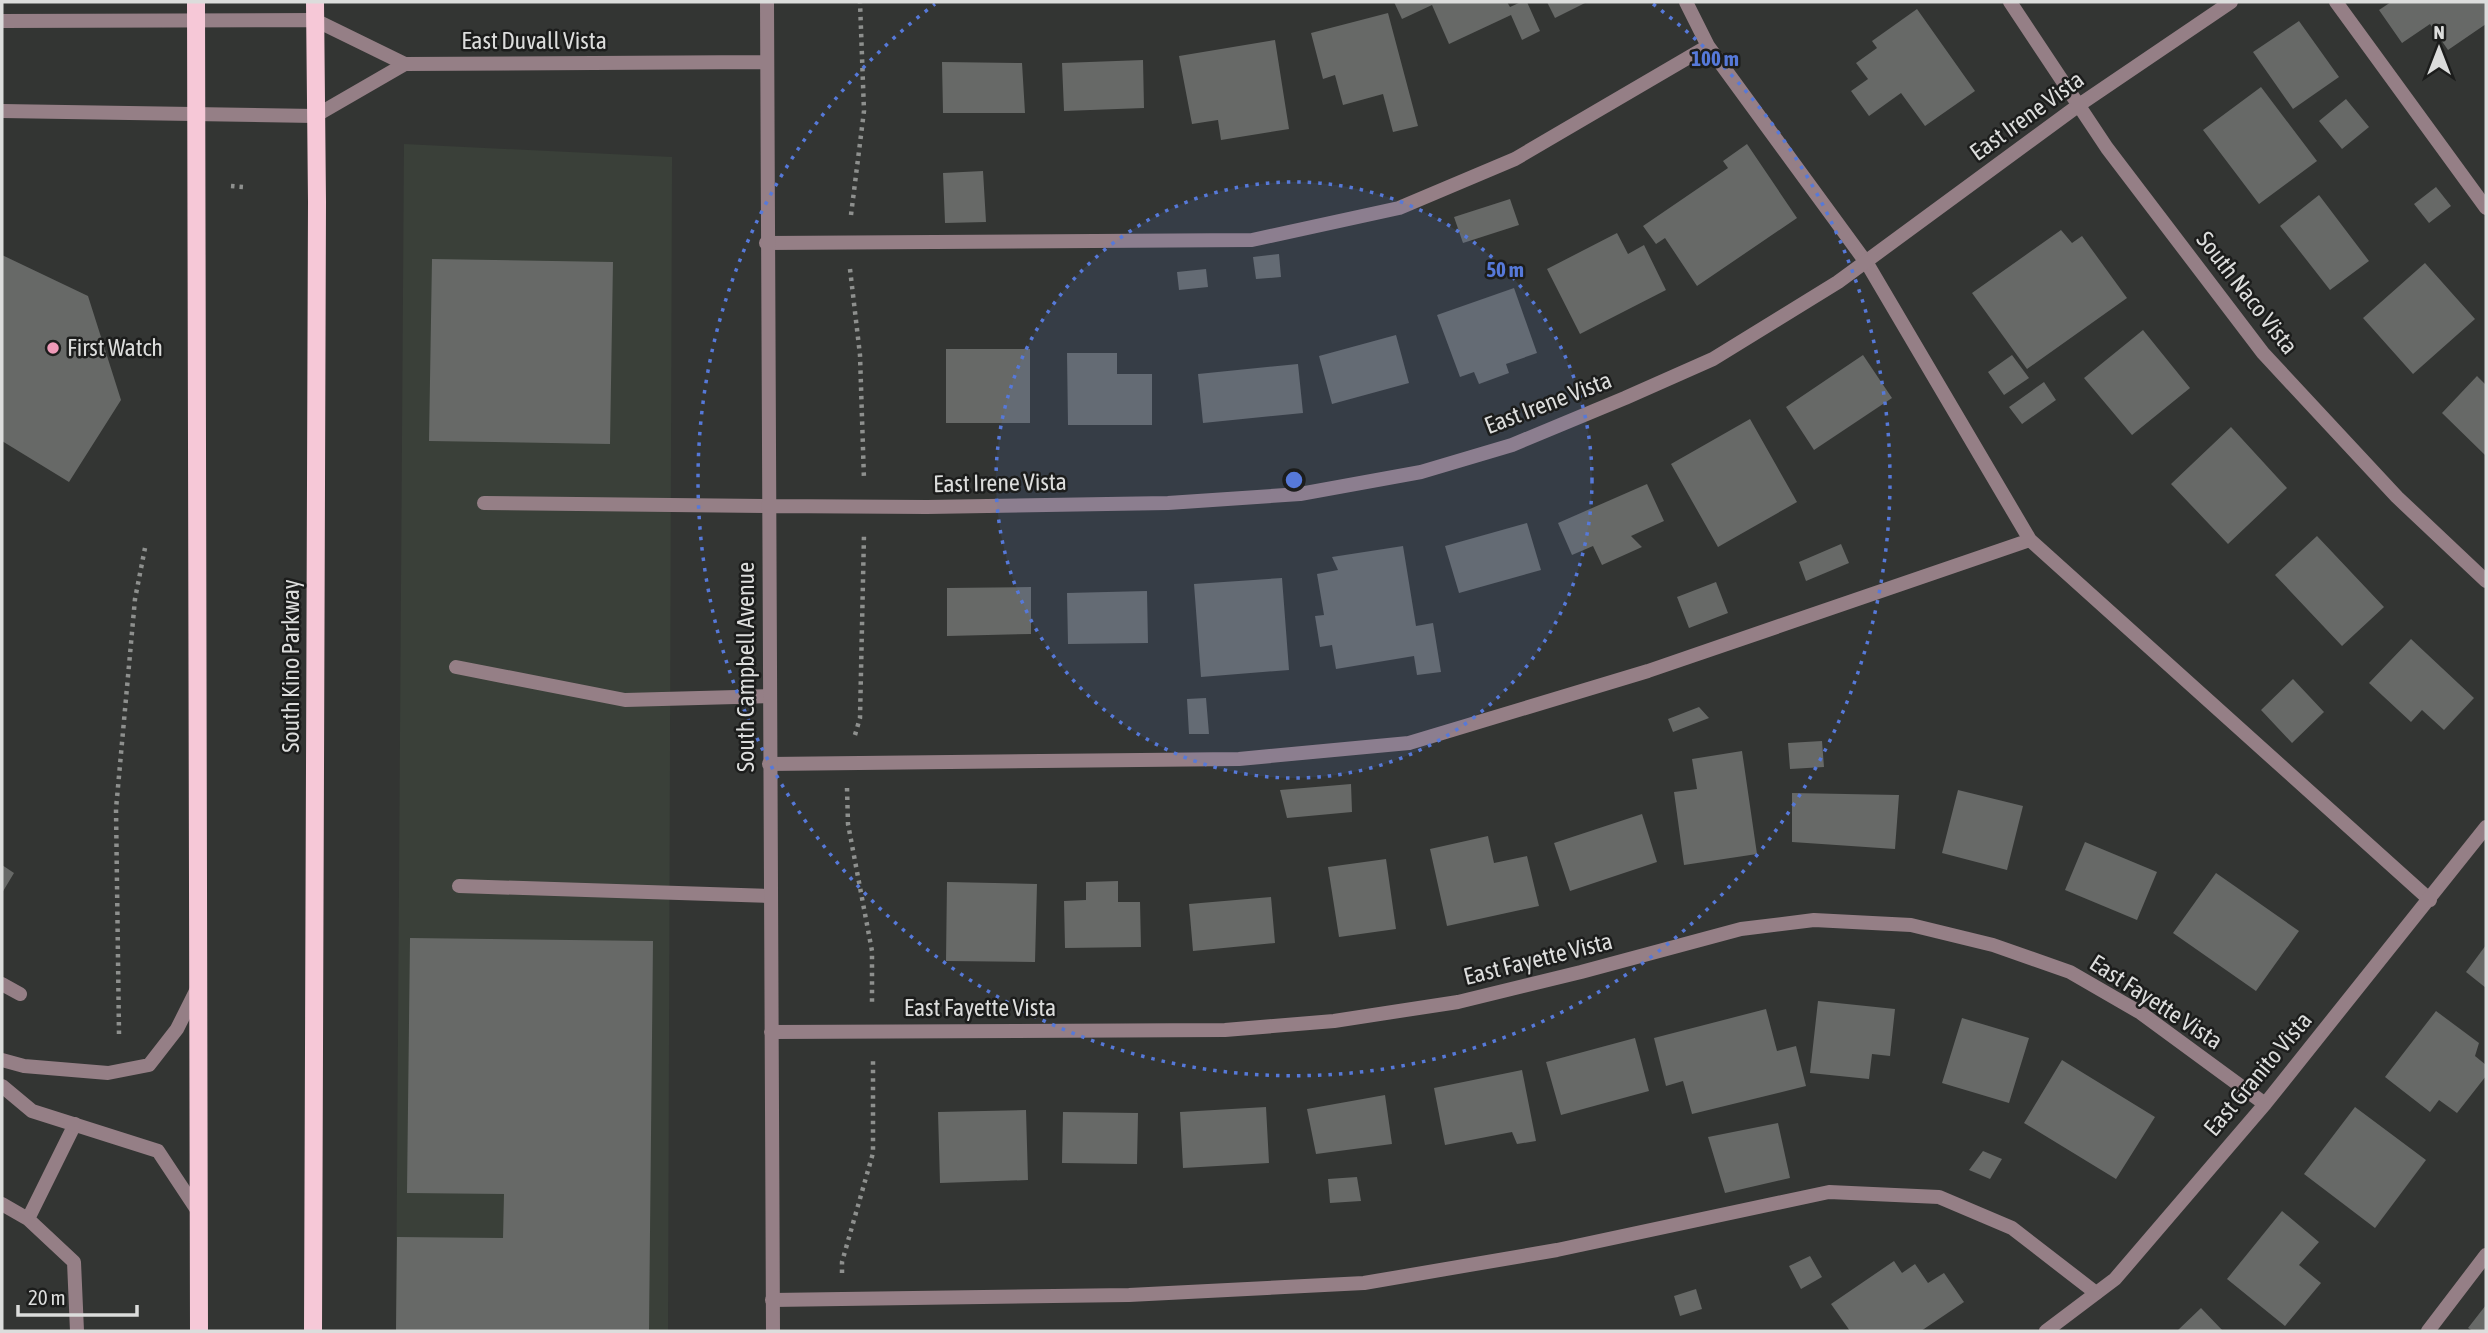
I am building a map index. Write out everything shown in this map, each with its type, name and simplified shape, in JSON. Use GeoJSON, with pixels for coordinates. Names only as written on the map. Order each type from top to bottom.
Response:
{"type":"FeatureCollection","features":[{"type":"Feature","properties":{"kind":"main road"},"geometry":{"type":"LineString","coordinates":[[196,2],[199,1331]]}},
{"type":"Feature","properties":{"kind":"main road","name":"South Kino Parkway"},"geometry":{"type":"LineString","coordinates":[[313,1331],[317,257],[315,11]]}},
{"type":"Feature","properties":{"kind":"street","name":"South Campbell Avenue"},"geometry":{"type":"LineString","coordinates":[[767,2],[773,1331]]}},
{"type":"Feature","properties":{"kind":"street"},"geometry":{"type":"LineString","coordinates":[[1686,2],[1708,46],[1866,262],[2030,540],[2430,900]]}},
{"type":"Feature","properties":{"kind":"street","name":"South Naco Vista"},"geometry":{"type":"LineString","coordinates":[[2010,2],[2107,148],[2263,353],[2397,497],[2486,581]]}},
{"type":"Feature","properties":{"kind":"street","name":"East Irene Vista"},"geometry":{"type":"LineString","coordinates":[[484,503],[927,507],[1168,503],[1300,494],[1421,472],[1512,444],[1713,359],[1838,282],[2079,105],[2231,2]]}},
{"type":"Feature","properties":{"kind":"street"},"geometry":{"type":"LineString","coordinates":[[2336,2],[2486,208]]}},
{"type":"Feature","properties":{"kind":"street"},"geometry":{"type":"LineString","coordinates":[[2,21],[197,21],[315,11],[405,64],[315,117],[2,111]]}},
{"type":"Feature","properties":{"kind":"street"},"geometry":{"type":"LineString","coordinates":[[766,243],[1252,240],[1411,204],[1515,159],[1708,46]]}},
{"type":"Feature","properties":{"kind":"street","name":"East Duvall Vista"},"geometry":{"type":"LineString","coordinates":[[405,64],[766,62]]}},
{"type":"Feature","properties":{"kind":"street"},"geometry":{"type":"LineString","coordinates":[[769,764],[1239,760],[1409,743],[1648,671],[2030,540]]}},
{"type":"Feature","properties":{"kind":"street"},"geometry":{"type":"LineString","coordinates":[[456,667],[625,700],[769,696]]}},
{"type":"Feature","properties":{"kind":"street","name":"East Granito Vista"},"geometry":{"type":"LineString","coordinates":[[2046,1331],[2115,1279],[2265,1104],[2486,827]]}},
{"type":"Feature","properties":{"kind":"street"},"geometry":{"type":"LineString","coordinates":[[459,886],[770,896]]}},
{"type":"Feature","properties":{"kind":"street","name":"East Fayette Vista"},"geometry":{"type":"LineString","coordinates":[[771,1032],[1225,1030],[1334,1021],[1458,1002],[1741,929],[1814,920],[1911,925],[1993,945],[2070,972],[2141,1013],[2265,1104]]}},
{"type":"Feature","properties":{"kind":"street"},"geometry":{"type":"LineString","coordinates":[[2,984],[20,994]]}},
{"type":"Feature","properties":{"kind":"street"},"geometry":{"type":"LineString","coordinates":[[2,1060],[24,1066],[108,1073],[149,1065],[177,1029],[198,986]]}},
{"type":"Feature","properties":{"kind":"street"},"geometry":{"type":"LineString","coordinates":[[2,1086],[32,1111],[158,1151],[199,1213]]}},
{"type":"Feature","properties":{"kind":"street"},"geometry":{"type":"LineString","coordinates":[[28,1219],[75,1124]]}},
{"type":"Feature","properties":{"kind":"street"},"geometry":{"type":"LineString","coordinates":[[772,1300],[1129,1294],[1364,1283],[1557,1250],[1829,1192],[1939,1197],[2012,1228],[2096,1293]]}},
{"type":"Feature","properties":{"kind":"street"},"geometry":{"type":"LineString","coordinates":[[2,1223],[6,1206],[28,1219],[74,1262],[77,1331]]}},
{"type":"Feature","properties":{"kind":"street"},"geometry":{"type":"LineString","coordinates":[[2428,1331],[2486,1255]]}},
{"type":"Feature","properties":{"kind":"path"},"geometry":{"type":"LineString","coordinates":[[860,2],[860,13]]}},
{"type":"Feature","properties":{"kind":"path"},"geometry":{"type":"LineString","coordinates":[[231,186],[243,187]]}},
{"type":"Feature","properties":{"kind":"path"},"geometry":{"type":"LineString","coordinates":[[842,1299],[842,1262],[873,1153],[872,951],[848,824],[847,763],[860,718],[864,542]]}},
{"type":"Feature","properties":{"kind":"path"},"geometry":{"type":"LineString","coordinates":[[119,1034],[116,809],[135,599],[145,548]]}},
{"type":"Feature","properties":{"kind":"shaded area"},"geometry":{"type":"Polygon","coordinates":[[[404,144],[672,157],[668,1331],[396,1331],[404,144]]]}},
{"type":"Feature","properties":{"kind":"building"},"geometry":{"type":"Polygon","coordinates":[[[1394,2],[1507,2],[1510,7],[1527,2],[1540,31],[1522,40],[1511,15],[1449,44],[1432,5],[1402,19],[1394,2]]]}},
{"type":"Feature","properties":{"kind":"building"},"geometry":{"type":"Polygon","coordinates":[[[1547,2],[1587,2],[1555,18],[1547,2]]]}},
{"type":"Feature","properties":{"kind":"building"},"geometry":{"type":"Polygon","coordinates":[[[2391,2],[2486,2],[2486,24],[2448,50],[2430,24],[2402,43],[2379,10],[2391,2]]]}},
{"type":"Feature","properties":{"kind":"building"},"geometry":{"type":"Polygon","coordinates":[[[1917,9],[1975,91],[1925,126],[1901,93],[1869,116],[1851,91],[1868,79],[1856,63],[1877,48],[1872,41],[1917,9]]]}},
{"type":"Feature","properties":{"kind":"building"},"geometry":{"type":"Polygon","coordinates":[[[1388,13],[1418,126],[1393,132],[1383,94],[1343,105],[1335,75],[1323,79],[1311,33],[1388,13]]]}},
{"type":"Feature","properties":{"kind":"building"},"geometry":{"type":"Polygon","coordinates":[[[2299,21],[2339,77],[2293,109],[2253,52],[2299,21]]]}},
{"type":"Feature","properties":{"kind":"building"},"geometry":{"type":"Polygon","coordinates":[[[1275,40],[1289,129],[1221,140],[1218,120],[1192,124],[1179,56],[1275,40]]]}},
{"type":"Feature","properties":{"kind":"building"},"geometry":{"type":"Polygon","coordinates":[[[1143,60],[1144,108],[1064,111],[1062,63],[1143,60]]]}},
{"type":"Feature","properties":{"kind":"building"},"geometry":{"type":"Polygon","coordinates":[[[942,62],[1022,63],[1025,113],[943,113],[942,62]]]}},
{"type":"Feature","properties":{"kind":"building"},"geometry":{"type":"Polygon","coordinates":[[[2261,87],[2317,161],[2259,204],[2203,130],[2261,87]]]}},
{"type":"Feature","properties":{"kind":"building"},"geometry":{"type":"Polygon","coordinates":[[[2346,99],[2369,127],[2342,149],[2319,121],[2346,99]]]}},
{"type":"Feature","properties":{"kind":"building"},"geometry":{"type":"Polygon","coordinates":[[[1747,144],[1797,218],[1697,286],[1665,238],[1656,244],[1643,226],[1728,168],[1723,161],[1747,144]]]}},
{"type":"Feature","properties":{"kind":"building"},"geometry":{"type":"Polygon","coordinates":[[[983,171],[986,222],[945,223],[943,173],[983,171]]]}},
{"type":"Feature","properties":{"kind":"building"},"geometry":{"type":"Polygon","coordinates":[[[2436,187],[2451,206],[2429,223],[2414,204],[2436,187]]]}},
{"type":"Feature","properties":{"kind":"building"},"geometry":{"type":"Polygon","coordinates":[[[2319,195],[2369,261],[2330,290],[2280,226],[2319,195]]]}},
{"type":"Feature","properties":{"kind":"building"},"geometry":{"type":"Polygon","coordinates":[[[1510,199],[1519,225],[1463,243],[1454,217],[1510,199]]]}},
{"type":"Feature","properties":{"kind":"building"},"geometry":{"type":"Polygon","coordinates":[[[2061,230],[2072,243],[2082,236],[2127,298],[2027,369],[1972,293],[2061,230]]]}},
{"type":"Feature","properties":{"kind":"building"},"geometry":{"type":"Polygon","coordinates":[[[1617,233],[1628,254],[1644,245],[1666,290],[1580,334],[1547,269],[1617,233]]]}},
{"type":"Feature","properties":{"kind":"building"},"geometry":{"type":"Polygon","coordinates":[[[1279,254],[1281,277],[1256,279],[1253,257],[1279,254]]]}},
{"type":"Feature","properties":{"kind":"building","name":"First Watch"},"geometry":{"type":"Polygon","coordinates":[[[2,255],[88,296],[121,400],[69,482],[2,441],[2,255]]]}},
{"type":"Feature","properties":{"kind":"building"},"geometry":{"type":"Polygon","coordinates":[[[432,259],[613,262],[610,444],[429,441],[432,259]]]}},
{"type":"Feature","properties":{"kind":"building"},"geometry":{"type":"Polygon","coordinates":[[[2425,263],[2475,319],[2413,374],[2363,318],[2425,263]]]}},
{"type":"Feature","properties":{"kind":"building"},"geometry":{"type":"Polygon","coordinates":[[[1206,269],[1208,287],[1179,290],[1177,272],[1206,269]]]}},
{"type":"Feature","properties":{"kind":"building"},"geometry":{"type":"Polygon","coordinates":[[[1514,288],[1537,353],[1506,364],[1509,373],[1479,384],[1474,372],[1460,377],[1437,315],[1514,288]]]}},
{"type":"Feature","properties":{"kind":"building"},"geometry":{"type":"Polygon","coordinates":[[[2143,330],[2190,388],[2132,435],[2084,378],[2143,330]]]}},
{"type":"Feature","properties":{"kind":"building"},"geometry":{"type":"Polygon","coordinates":[[[1396,335],[1409,383],[1332,404],[1319,356],[1396,335]]]}},
{"type":"Feature","properties":{"kind":"building"},"geometry":{"type":"Polygon","coordinates":[[[946,349],[1030,349],[1030,423],[946,423],[946,349]]]}},
{"type":"Feature","properties":{"kind":"building"},"geometry":{"type":"Polygon","coordinates":[[[1067,353],[1117,353],[1117,374],[1152,374],[1152,425],[1068,425],[1067,353]]]}},
{"type":"Feature","properties":{"kind":"building"},"geometry":{"type":"Polygon","coordinates":[[[1863,355],[1892,398],[1814,450],[1786,407],[1863,355]]]}},
{"type":"Feature","properties":{"kind":"building"},"geometry":{"type":"Polygon","coordinates":[[[2012,355],[2029,378],[2004,395],[1988,372],[2012,355]]]}},
{"type":"Feature","properties":{"kind":"building"},"geometry":{"type":"Polygon","coordinates":[[[1298,364],[1303,413],[1203,423],[1198,374],[1298,364]]]}},
{"type":"Feature","properties":{"kind":"building"},"geometry":{"type":"Polygon","coordinates":[[[2477,376],[2486,385],[2486,456],[2442,413],[2477,376]]]}},
{"type":"Feature","properties":{"kind":"building"},"geometry":{"type":"Polygon","coordinates":[[[2044,382],[2056,400],[2022,424],[2009,407],[2044,382]]]}},
{"type":"Feature","properties":{"kind":"building"},"geometry":{"type":"Polygon","coordinates":[[[1750,419],[1797,502],[1718,547],[1671,464],[1750,419]]]}},
{"type":"Feature","properties":{"kind":"building"},"geometry":{"type":"Polygon","coordinates":[[[2231,427],[2287,488],[2228,544],[2171,484],[2231,427]]]}},
{"type":"Feature","properties":{"kind":"building"},"geometry":{"type":"Polygon","coordinates":[[[1647,484],[1664,521],[1631,536],[1642,547],[1602,565],[1593,546],[1572,555],[1558,523],[1647,484]]]}},
{"type":"Feature","properties":{"kind":"building"},"geometry":{"type":"Polygon","coordinates":[[[1527,523],[1541,570],[1459,593],[1445,546],[1527,523]]]}},
{"type":"Feature","properties":{"kind":"building"},"geometry":{"type":"Polygon","coordinates":[[[2317,536],[2384,607],[2342,646],[2275,575],[2317,536]]]}},
{"type":"Feature","properties":{"kind":"building"},"geometry":{"type":"Polygon","coordinates":[[[1841,544],[1849,563],[1806,581],[1799,562],[1841,544]]]}},
{"type":"Feature","properties":{"kind":"building"},"geometry":{"type":"Polygon","coordinates":[[[1403,546],[1416,626],[1433,623],[1441,672],[1417,675],[1414,656],[1336,669],[1332,645],[1320,647],[1315,616],[1324,615],[1317,574],[1338,570],[1332,557],[1403,546]]]}},
{"type":"Feature","properties":{"kind":"building"},"geometry":{"type":"Polygon","coordinates":[[[1282,578],[1289,670],[1201,677],[1194,584],[1282,578]]]}},
{"type":"Feature","properties":{"kind":"building"},"geometry":{"type":"Polygon","coordinates":[[[1716,582],[1728,613],[1689,628],[1677,597],[1716,582]]]}},
{"type":"Feature","properties":{"kind":"building"},"geometry":{"type":"Polygon","coordinates":[[[1031,587],[1031,634],[947,636],[947,588],[1031,587]]]}},
{"type":"Feature","properties":{"kind":"building"},"geometry":{"type":"Polygon","coordinates":[[[1147,591],[1148,643],[1068,644],[1067,593],[1147,591]]]}},
{"type":"Feature","properties":{"kind":"building"},"geometry":{"type":"Polygon","coordinates":[[[2411,639],[2474,698],[2444,730],[2422,710],[2411,722],[2369,683],[2411,639]]]}},
{"type":"Feature","properties":{"kind":"building"},"geometry":{"type":"Polygon","coordinates":[[[2293,679],[2324,712],[2292,743],[2261,710],[2293,679]]]}},
{"type":"Feature","properties":{"kind":"building"},"geometry":{"type":"Polygon","coordinates":[[[1206,698],[1209,734],[1189,734],[1187,699],[1206,698]]]}},
{"type":"Feature","properties":{"kind":"building"},"geometry":{"type":"Polygon","coordinates":[[[1699,707],[1709,718],[1673,732],[1668,719],[1699,707]]]}},
{"type":"Feature","properties":{"kind":"building"},"geometry":{"type":"Polygon","coordinates":[[[1822,741],[1824,767],[1790,769],[1788,743],[1822,741]]]}},
{"type":"Feature","properties":{"kind":"building"},"geometry":{"type":"Polygon","coordinates":[[[1742,751],[1757,854],[1684,865],[1674,792],[1697,789],[1692,759],[1742,751]]]}},
{"type":"Feature","properties":{"kind":"building"},"geometry":{"type":"Polygon","coordinates":[[[1351,784],[1352,812],[1287,818],[1280,790],[1351,784]]]}},
{"type":"Feature","properties":{"kind":"building"},"geometry":{"type":"Polygon","coordinates":[[[1958,790],[2023,806],[2007,870],[1942,853],[1958,790]]]}},
{"type":"Feature","properties":{"kind":"building"},"geometry":{"type":"Polygon","coordinates":[[[1792,793],[1899,795],[1895,849],[1792,842],[1792,793]]]}},
{"type":"Feature","properties":{"kind":"building"},"geometry":{"type":"Polygon","coordinates":[[[1642,814],[1657,862],[1570,891],[1554,843],[1642,814]]]}},
{"type":"Feature","properties":{"kind":"building"},"geometry":{"type":"Polygon","coordinates":[[[1488,836],[1494,863],[1527,856],[1539,906],[1447,926],[1430,849],[1488,836]]]}},
{"type":"Feature","properties":{"kind":"building"},"geometry":{"type":"Polygon","coordinates":[[[2085,842],[2157,872],[2137,920],[2065,890],[2085,842]]]}},
{"type":"Feature","properties":{"kind":"building"},"geometry":{"type":"Polygon","coordinates":[[[1386,859],[1396,929],[1339,937],[1328,867],[1386,859]]]}},
{"type":"Feature","properties":{"kind":"building"},"geometry":{"type":"Polygon","coordinates":[[[2,865],[14,873],[2,893],[2,865]]]}},
{"type":"Feature","properties":{"kind":"building"},"geometry":{"type":"Polygon","coordinates":[[[2216,873],[2299,931],[2256,991],[2173,933],[2216,873]]]}},
{"type":"Feature","properties":{"kind":"building"},"geometry":{"type":"Polygon","coordinates":[[[1118,881],[1118,902],[1140,902],[1141,947],[1065,948],[1064,901],[1086,900],[1086,882],[1118,881]]]}},
{"type":"Feature","properties":{"kind":"building"},"geometry":{"type":"Polygon","coordinates":[[[947,882],[1037,884],[1035,962],[946,961],[947,882]]]}},
{"type":"Feature","properties":{"kind":"building"},"geometry":{"type":"Polygon","coordinates":[[[1271,897],[1275,943],[1193,951],[1189,904],[1271,897]]]}},
{"type":"Feature","properties":{"kind":"building"},"geometry":{"type":"Polygon","coordinates":[[[410,938],[653,941],[649,1331],[396,1331],[397,1237],[503,1238],[504,1194],[407,1193],[410,938]]]}},
{"type":"Feature","properties":{"kind":"building"},"geometry":{"type":"Polygon","coordinates":[[[2486,945],[2486,988],[2466,972],[2486,945]]]}},
{"type":"Feature","properties":{"kind":"building"},"geometry":{"type":"Polygon","coordinates":[[[1818,1001],[1895,1009],[1890,1056],[1872,1054],[1869,1079],[1810,1073],[1818,1001]]]}},
{"type":"Feature","properties":{"kind":"building"},"geometry":{"type":"Polygon","coordinates":[[[1766,1009],[1777,1051],[1796,1046],[1806,1086],[1692,1114],[1683,1081],[1666,1086],[1654,1038],[1766,1009]]]}},
{"type":"Feature","properties":{"kind":"building"},"geometry":{"type":"Polygon","coordinates":[[[2436,1011],[2479,1043],[2475,1056],[2486,1065],[2486,1076],[2457,1113],[2439,1100],[2430,1112],[2385,1077],[2436,1011]]]}},
{"type":"Feature","properties":{"kind":"building"},"geometry":{"type":"Polygon","coordinates":[[[1962,1018],[2029,1038],[2009,1103],[1942,1083],[1962,1018]]]}},
{"type":"Feature","properties":{"kind":"building"},"geometry":{"type":"Polygon","coordinates":[[[1635,1038],[1649,1091],[1561,1115],[1546,1062],[1635,1038]]]}},
{"type":"Feature","properties":{"kind":"building"},"geometry":{"type":"Polygon","coordinates":[[[2062,1060],[2155,1117],[2116,1179],[2024,1123],[2062,1060]]]}},
{"type":"Feature","properties":{"kind":"building"},"geometry":{"type":"Polygon","coordinates":[[[1522,1070],[1536,1141],[1517,1144],[1512,1132],[1445,1145],[1434,1088],[1522,1070]]]}},
{"type":"Feature","properties":{"kind":"building"},"geometry":{"type":"Polygon","coordinates":[[[1385,1095],[1392,1144],[1316,1154],[1307,1109],[1385,1095]]]}},
{"type":"Feature","properties":{"kind":"building"},"geometry":{"type":"Polygon","coordinates":[[[1266,1107],[1269,1163],[1183,1168],[1180,1112],[1266,1107]]]}},
{"type":"Feature","properties":{"kind":"building"},"geometry":{"type":"Polygon","coordinates":[[[2355,1107],[2426,1160],[2375,1228],[2304,1174],[2355,1107]]]}},
{"type":"Feature","properties":{"kind":"building"},"geometry":{"type":"Polygon","coordinates":[[[1026,1110],[1028,1180],[940,1183],[938,1112],[1026,1110]]]}},
{"type":"Feature","properties":{"kind":"building"},"geometry":{"type":"Polygon","coordinates":[[[1063,1112],[1138,1113],[1137,1164],[1062,1163],[1063,1112]]]}},
{"type":"Feature","properties":{"kind":"building"},"geometry":{"type":"Polygon","coordinates":[[[1778,1123],[1790,1178],[1725,1193],[1708,1137],[1778,1123]]]}},
{"type":"Feature","properties":{"kind":"building"},"geometry":{"type":"Polygon","coordinates":[[[1983,1151],[2002,1159],[1990,1179],[1969,1170],[1983,1151]]]}},
{"type":"Feature","properties":{"kind":"building"},"geometry":{"type":"Polygon","coordinates":[[[1357,1177],[1361,1201],[1330,1203],[1328,1179],[1357,1177]]]}},
{"type":"Feature","properties":{"kind":"building"},"geometry":{"type":"Polygon","coordinates":[[[2282,1211],[2319,1242],[2299,1265],[2321,1283],[2285,1326],[2227,1279],[2282,1211]]]}},
{"type":"Feature","properties":{"kind":"building"},"geometry":{"type":"Polygon","coordinates":[[[1810,1256],[1822,1277],[1801,1289],[1789,1266],[1810,1256]]]}},
{"type":"Feature","properties":{"kind":"building"},"geometry":{"type":"Polygon","coordinates":[[[1894,1261],[1902,1273],[1915,1264],[1928,1283],[1944,1273],[1964,1302],[1921,1331],[1850,1331],[1831,1304],[1894,1261]]]}},
{"type":"Feature","properties":{"kind":"building"},"geometry":{"type":"Polygon","coordinates":[[[1696,1289],[1702,1309],[1680,1316],[1674,1296],[1696,1289]]]}},
{"type":"Feature","properties":{"kind":"building"},"geometry":{"type":"Polygon","coordinates":[[[2486,1305],[2486,1331],[2473,1331],[2468,1328],[2486,1305]]]}},
{"type":"Feature","properties":{"kind":"building"},"geometry":{"type":"Polygon","coordinates":[[[2201,1308],[2223,1331],[2177,1331],[2201,1308]]]}},
{"type":"Feature","properties":{"kind":"place","name":"First Watch"},"geometry":{"type":"Point","coordinates":[53,348]}}]}
